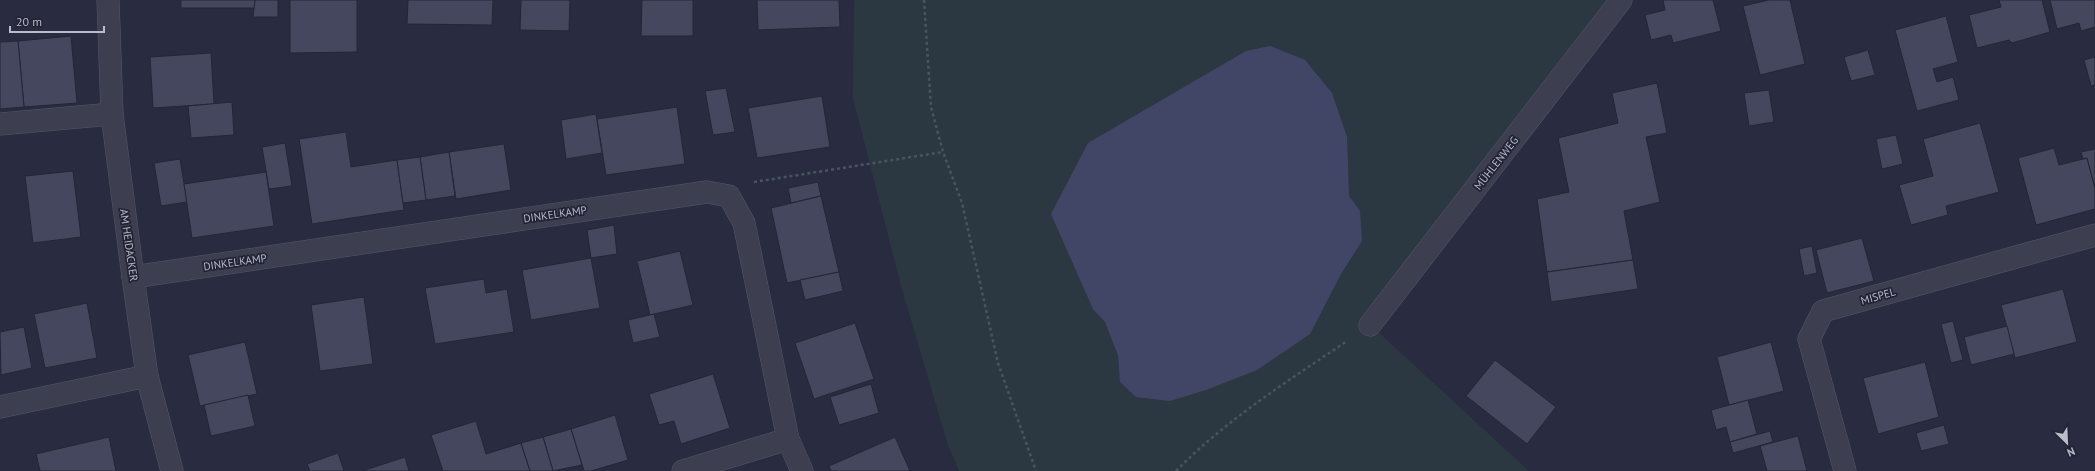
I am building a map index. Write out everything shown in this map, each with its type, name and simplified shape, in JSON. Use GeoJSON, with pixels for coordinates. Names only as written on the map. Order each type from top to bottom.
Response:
{"type":"FeatureCollection","features":[{"type":"Feature","properties":{"kind":"street","name":"AM HEIDACKER"},"geometry":{"type":"LineString","coordinates":[[108,0],[112,114],[133,277],[147,376],[172,471]]}},
{"type":"Feature","properties":{"kind":"street","name":"MÜHLENWEG"},"geometry":{"type":"LineString","coordinates":[[1370,325],[1621,0]]}},
{"type":"Feature","properties":{"kind":"street"},"geometry":{"type":"LineString","coordinates":[[0,124],[112,114]]}},
{"type":"Feature","properties":{"kind":"street","name":"DINKELKAMP"},"geometry":{"type":"LineString","coordinates":[[133,277],[707,192],[730,196]]}},
{"type":"Feature","properties":{"kind":"street"},"geometry":{"type":"LineString","coordinates":[[730,196],[744,224],[788,439],[802,471]]}},
{"type":"Feature","properties":{"kind":"street","name":"MISPEL"},"geometry":{"type":"LineString","coordinates":[[1845,471],[1809,339],[1823,311],[2095,235]]}},
{"type":"Feature","properties":{"kind":"street"},"geometry":{"type":"LineString","coordinates":[[0,407],[147,376]]}},
{"type":"Feature","properties":{"kind":"street"},"geometry":{"type":"LineString","coordinates":[[683,471],[788,439]]}},
{"type":"Feature","properties":{"kind":"path"},"geometry":{"type":"LineString","coordinates":[[924,0],[931,107],[943,152],[962,202],[998,363],[1036,471]]}},
{"type":"Feature","properties":{"kind":"path"},"geometry":{"type":"LineString","coordinates":[[730,196],[747,183],[943,152]]}},
{"type":"Feature","properties":{"kind":"path"},"geometry":{"type":"LineString","coordinates":[[1176,471],[1199,448],[1257,402],[1370,325]]}},
{"type":"Feature","properties":{"kind":"shaded area"},"geometry":{"type":"Polygon","coordinates":[[[854,0],[1606,0],[1363,318],[1529,471],[959,471],[948,445],[901,286],[853,98],[854,0]]]}},
{"type":"Feature","properties":{"kind":"water"},"geometry":{"type":"Polygon","coordinates":[[[1270,46],[1305,60],[1332,93],[1347,137],[1349,196],[1360,211],[1362,241],[1341,274],[1310,334],[1257,370],[1206,390],[1170,401],[1136,397],[1120,382],[1118,355],[1105,322],[1093,309],[1051,214],[1088,143],[1246,51],[1270,46]]]}},
{"type":"Feature","properties":{"kind":"building"},"geometry":{"type":"Polygon","coordinates":[[[181,0],[255,0],[255,8],[181,8],[181,0]]]}},
{"type":"Feature","properties":{"kind":"building"},"geometry":{"type":"Polygon","coordinates":[[[255,0],[278,0],[278,17],[253,17],[255,0]]]}},
{"type":"Feature","properties":{"kind":"building"},"geometry":{"type":"Polygon","coordinates":[[[290,0],[357,0],[357,52],[290,53],[290,0]]]}},
{"type":"Feature","properties":{"kind":"building"},"geometry":{"type":"Polygon","coordinates":[[[408,0],[493,0],[492,25],[407,24],[408,0]]]}},
{"type":"Feature","properties":{"kind":"building"},"geometry":{"type":"Polygon","coordinates":[[[521,0],[570,0],[569,31],[520,30],[521,0]]]}},
{"type":"Feature","properties":{"kind":"building"},"geometry":{"type":"Polygon","coordinates":[[[642,0],[693,0],[693,36],[641,36],[642,0]]]}},
{"type":"Feature","properties":{"kind":"building"},"geometry":{"type":"Polygon","coordinates":[[[757,0],[839,0],[840,27],[758,30],[757,0]]]}},
{"type":"Feature","properties":{"kind":"building"},"geometry":{"type":"Polygon","coordinates":[[[1663,0],[1713,0],[1721,31],[1673,43],[1671,35],[1651,40],[1645,15],[1665,10],[1663,0]]]}},
{"type":"Feature","properties":{"kind":"building"},"geometry":{"type":"Polygon","coordinates":[[[1769,0],[1790,0],[1805,64],[1760,75],[1743,6],[1769,0]]]}},
{"type":"Feature","properties":{"kind":"building"},"geometry":{"type":"Polygon","coordinates":[[[1999,0],[2042,0],[2050,32],[2012,43],[2009,40],[1977,48],[1969,15],[2001,7],[1999,0]]]}},
{"type":"Feature","properties":{"kind":"building"},"geometry":{"type":"Polygon","coordinates":[[[2050,0],[2095,0],[2095,27],[2081,31],[2079,23],[2057,29],[2050,0]]]}},
{"type":"Feature","properties":{"kind":"building"},"geometry":{"type":"Polygon","coordinates":[[[1946,16],[1958,62],[1933,69],[1937,82],[1953,77],[1959,100],[1917,111],[1895,30],[1946,16]]]}},
{"type":"Feature","properties":{"kind":"building"},"geometry":{"type":"Polygon","coordinates":[[[71,36],[77,103],[24,107],[18,41],[71,36]]]}},
{"type":"Feature","properties":{"kind":"building"},"geometry":{"type":"Polygon","coordinates":[[[18,41],[24,107],[0,109],[0,42],[18,41]]]}},
{"type":"Feature","properties":{"kind":"building"},"geometry":{"type":"Polygon","coordinates":[[[1868,50],[1875,75],[1851,81],[1844,57],[1868,50]]]}},
{"type":"Feature","properties":{"kind":"building"},"geometry":{"type":"Polygon","coordinates":[[[211,53],[214,104],[153,108],[150,57],[211,53]]]}},
{"type":"Feature","properties":{"kind":"building"},"geometry":{"type":"Polygon","coordinates":[[[2095,57],[2095,85],[2091,86],[2084,60],[2095,57]]]}},
{"type":"Feature","properties":{"kind":"building"},"geometry":{"type":"Polygon","coordinates":[[[1657,83],[1667,133],[1646,137],[1660,202],[1624,211],[1633,260],[1547,272],[1537,199],[1569,192],[1558,138],[1618,123],[1612,93],[1657,83]]]}},
{"type":"Feature","properties":{"kind":"building"},"geometry":{"type":"Polygon","coordinates":[[[726,88],[735,132],[713,135],[705,91],[726,88]]]}},
{"type":"Feature","properties":{"kind":"building"},"geometry":{"type":"Polygon","coordinates":[[[1769,90],[1774,122],[1749,126],[1744,93],[1769,90]]]}},
{"type":"Feature","properties":{"kind":"building"},"geometry":{"type":"Polygon","coordinates":[[[822,96],[830,147],[757,158],[748,108],[822,96]]]}},
{"type":"Feature","properties":{"kind":"building"},"geometry":{"type":"Polygon","coordinates":[[[232,102],[234,135],[191,138],[188,106],[232,102]]]}},
{"type":"Feature","properties":{"kind":"building"},"geometry":{"type":"Polygon","coordinates":[[[677,107],[685,164],[606,175],[597,119],[677,107]]]}},
{"type":"Feature","properties":{"kind":"building"},"geometry":{"type":"Polygon","coordinates":[[[596,114],[602,153],[566,159],[561,120],[596,114]]]}},
{"type":"Feature","properties":{"kind":"building"},"geometry":{"type":"Polygon","coordinates":[[[1980,123],[1999,192],[1946,206],[1948,215],[1911,225],[1899,185],[1933,176],[1923,139],[1980,123]]]}},
{"type":"Feature","properties":{"kind":"building"},"geometry":{"type":"Polygon","coordinates":[[[346,132],[351,167],[397,160],[404,210],[312,224],[299,139],[346,132]]]}},
{"type":"Feature","properties":{"kind":"building"},"geometry":{"type":"Polygon","coordinates":[[[1896,135],[1903,164],[1882,169],[1876,139],[1896,135]]]}},
{"type":"Feature","properties":{"kind":"building"},"geometry":{"type":"Polygon","coordinates":[[[285,143],[292,186],[269,189],[262,147],[285,143]]]}},
{"type":"Feature","properties":{"kind":"building"},"geometry":{"type":"Polygon","coordinates":[[[504,144],[511,190],[456,199],[449,152],[504,144]]]}},
{"type":"Feature","properties":{"kind":"building"},"geometry":{"type":"Polygon","coordinates":[[[2054,148],[2059,165],[2087,158],[2095,188],[2095,209],[2036,225],[2018,158],[2054,148]]]}},
{"type":"Feature","properties":{"kind":"building"},"geometry":{"type":"Polygon","coordinates":[[[2095,149],[2095,188],[2087,158],[2083,159],[2081,152],[2095,149]]]}},
{"type":"Feature","properties":{"kind":"building"},"geometry":{"type":"Polygon","coordinates":[[[449,152],[455,196],[426,200],[420,157],[449,152]]]}},
{"type":"Feature","properties":{"kind":"building"},"geometry":{"type":"Polygon","coordinates":[[[420,157],[426,200],[403,203],[397,160],[420,157]]]}},
{"type":"Feature","properties":{"kind":"building"},"geometry":{"type":"Polygon","coordinates":[[[180,159],[187,202],[161,206],[154,163],[180,159]]]}},
{"type":"Feature","properties":{"kind":"building"},"geometry":{"type":"Polygon","coordinates":[[[73,171],[81,237],[33,243],[25,176],[73,171]]]}},
{"type":"Feature","properties":{"kind":"building"},"geometry":{"type":"Polygon","coordinates":[[[266,172],[274,226],[192,238],[184,184],[266,172]]]}},
{"type":"Feature","properties":{"kind":"building"},"geometry":{"type":"Polygon","coordinates":[[[818,182],[821,196],[791,203],[788,188],[818,182]]]}},
{"type":"Feature","properties":{"kind":"building"},"geometry":{"type":"Polygon","coordinates":[[[821,196],[839,272],[787,283],[771,208],[821,196]]]}},
{"type":"Feature","properties":{"kind":"building"},"geometry":{"type":"Polygon","coordinates":[[[614,225],[617,254],[591,258],[587,230],[614,225]]]}},
{"type":"Feature","properties":{"kind":"building"},"geometry":{"type":"Polygon","coordinates":[[[1862,238],[1874,281],[1827,293],[1816,250],[1862,238]]]}},
{"type":"Feature","properties":{"kind":"building"},"geometry":{"type":"Polygon","coordinates":[[[1812,246],[1817,273],[1804,276],[1799,249],[1812,246]]]}},
{"type":"Feature","properties":{"kind":"building"},"geometry":{"type":"Polygon","coordinates":[[[680,251],[693,305],[650,315],[637,261],[680,251]]]}},
{"type":"Feature","properties":{"kind":"building"},"geometry":{"type":"Polygon","coordinates":[[[591,258],[600,308],[531,320],[522,270],[591,258]]]}},
{"type":"Feature","properties":{"kind":"building"},"geometry":{"type":"Polygon","coordinates":[[[1633,260],[1638,289],[1551,302],[1547,272],[1633,260]]]}},
{"type":"Feature","properties":{"kind":"building"},"geometry":{"type":"Polygon","coordinates":[[[839,272],[843,291],[805,300],[800,280],[839,272]]]}},
{"type":"Feature","properties":{"kind":"building"},"geometry":{"type":"Polygon","coordinates":[[[484,279],[486,293],[507,289],[514,332],[435,344],[425,288],[484,279]]]}},
{"type":"Feature","properties":{"kind":"building"},"geometry":{"type":"Polygon","coordinates":[[[2063,289],[2077,342],[2015,358],[2001,305],[2063,289]]]}},
{"type":"Feature","properties":{"kind":"building"},"geometry":{"type":"Polygon","coordinates":[[[364,297],[373,364],[320,371],[311,305],[364,297]]]}},
{"type":"Feature","properties":{"kind":"building"},"geometry":{"type":"Polygon","coordinates":[[[87,303],[97,358],[45,368],[34,314],[87,303]]]}},
{"type":"Feature","properties":{"kind":"building"},"geometry":{"type":"Polygon","coordinates":[[[654,314],[660,337],[633,343],[628,320],[654,314]]]}},
{"type":"Feature","properties":{"kind":"building"},"geometry":{"type":"Polygon","coordinates":[[[1953,321],[1963,360],[1951,363],[1941,324],[1953,321]]]}},
{"type":"Feature","properties":{"kind":"building"},"geometry":{"type":"Polygon","coordinates":[[[855,323],[874,379],[814,399],[795,343],[855,323]]]}},
{"type":"Feature","properties":{"kind":"building"},"geometry":{"type":"Polygon","coordinates":[[[2007,326],[2014,354],[1971,365],[1964,337],[2007,326]]]}},
{"type":"Feature","properties":{"kind":"building"},"geometry":{"type":"Polygon","coordinates":[[[24,327],[32,368],[1,375],[0,332],[24,327]]]}},
{"type":"Feature","properties":{"kind":"building"},"geometry":{"type":"Polygon","coordinates":[[[245,342],[257,394],[200,406],[188,355],[245,342]]]}},
{"type":"Feature","properties":{"kind":"building"},"geometry":{"type":"Polygon","coordinates":[[[1771,342],[1784,391],[1729,405],[1717,357],[1771,342]]]}},
{"type":"Feature","properties":{"kind":"building"},"geometry":{"type":"Polygon","coordinates":[[[1495,360],[1556,407],[1527,444],[1466,396],[1495,360]]]}},
{"type":"Feature","properties":{"kind":"building"},"geometry":{"type":"Polygon","coordinates":[[[1925,362],[1939,417],[1878,434],[1863,378],[1925,362]]]}},
{"type":"Feature","properties":{"kind":"building"},"geometry":{"type":"Polygon","coordinates":[[[713,374],[730,428],[681,444],[674,421],[659,425],[649,394],[713,374]]]}},
{"type":"Feature","properties":{"kind":"building"},"geometry":{"type":"Polygon","coordinates":[[[871,384],[879,413],[839,425],[830,397],[871,384]]]}},
{"type":"Feature","properties":{"kind":"building"},"geometry":{"type":"Polygon","coordinates":[[[248,395],[255,426],[211,436],[204,405],[248,395]]]}},
{"type":"Feature","properties":{"kind":"building"},"geometry":{"type":"Polygon","coordinates":[[[1748,400],[1757,434],[1730,442],[1726,427],[1716,430],[1711,410],[1748,400]]]}},
{"type":"Feature","properties":{"kind":"building"},"geometry":{"type":"Polygon","coordinates":[[[615,415],[628,460],[591,471],[584,471],[571,429],[615,415]]]}},
{"type":"Feature","properties":{"kind":"building"},"geometry":{"type":"Polygon","coordinates":[[[476,421],[486,454],[521,443],[530,471],[443,471],[431,435],[476,421]]]}},
{"type":"Feature","properties":{"kind":"building"},"geometry":{"type":"Polygon","coordinates":[[[1944,425],[1949,444],[1921,451],[1916,433],[1944,425]]]}},
{"type":"Feature","properties":{"kind":"building"},"geometry":{"type":"Polygon","coordinates":[[[571,429],[582,465],[553,471],[543,437],[571,429]]]}},
{"type":"Feature","properties":{"kind":"building"},"geometry":{"type":"Polygon","coordinates":[[[1770,431],[1773,442],[1733,453],[1730,442],[1770,431]]]}},
{"type":"Feature","properties":{"kind":"building"},"geometry":{"type":"Polygon","coordinates":[[[1798,436],[1807,471],[1767,471],[1760,446],[1798,436]]]}},
{"type":"Feature","properties":{"kind":"building"},"geometry":{"type":"Polygon","coordinates":[[[109,437],[116,471],[40,471],[36,454],[109,437]]]}},
{"type":"Feature","properties":{"kind":"building"},"geometry":{"type":"Polygon","coordinates":[[[543,437],[553,471],[530,471],[521,443],[543,437]]]}},
{"type":"Feature","properties":{"kind":"building"},"geometry":{"type":"Polygon","coordinates":[[[895,437],[910,471],[831,471],[829,466],[895,437]]]}},
{"type":"Feature","properties":{"kind":"building"},"geometry":{"type":"Polygon","coordinates":[[[338,453],[344,471],[310,471],[307,464],[338,453]]]}},
{"type":"Feature","properties":{"kind":"building"},"geometry":{"type":"Polygon","coordinates":[[[405,457],[409,471],[362,471],[405,457]]]}}]}
